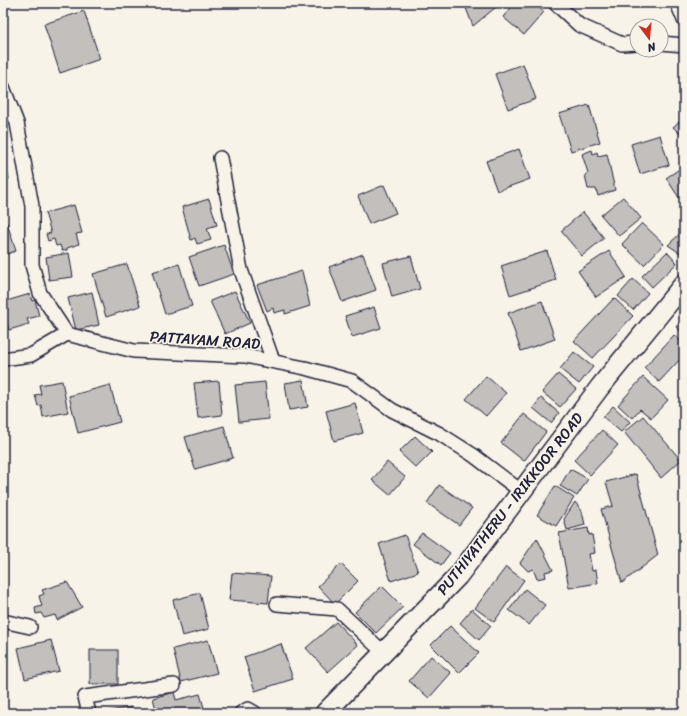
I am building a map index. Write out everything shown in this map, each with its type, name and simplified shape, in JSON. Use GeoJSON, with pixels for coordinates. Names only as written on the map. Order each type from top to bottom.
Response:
{"type":"FeatureCollection","features":[{"type":"Feature","properties":{"kind":"main road","name":"PUTHIYATHERU - IRIKKOOR ROAD"},"geometry":{"type":"LineString","coordinates":[[325,713],[458,576],[600,387],[684,284]]}},
{"type":"Feature","properties":{"kind":"street"},"geometry":{"type":"LineString","coordinates":[[555,3],[580,25],[622,44],[629,44]]}},
{"type":"Feature","properties":{"kind":"street"},"geometry":{"type":"LineString","coordinates":[[677,3],[684,20]]}},
{"type":"Feature","properties":{"kind":"street"},"geometry":{"type":"LineString","coordinates":[[669,44],[684,45]]}},
{"type":"Feature","properties":{"kind":"street"},"geometry":{"type":"LineString","coordinates":[[3,87],[17,123],[32,206],[32,265],[40,292],[67,334],[31,355],[3,359]]}},
{"type":"Feature","properties":{"kind":"street"},"geometry":{"type":"LineString","coordinates":[[220,158],[241,270],[273,361]]}},
{"type":"Feature","properties":{"kind":"street","name":"PATTAYAM ROAD"},"geometry":{"type":"LineString","coordinates":[[67,334],[134,351],[245,356],[305,368],[352,381],[392,410],[440,434],[522,492]]}},
{"type":"Feature","properties":{"kind":"street"},"geometry":{"type":"LineString","coordinates":[[277,604],[337,609],[384,653]]}},
{"type":"Feature","properties":{"kind":"street"},"geometry":{"type":"LineString","coordinates":[[3,621],[30,627]]}},
{"type":"Feature","properties":{"kind":"street"},"geometry":{"type":"LineString","coordinates":[[89,713],[85,697],[174,685]]}},
{"type":"Feature","properties":{"kind":"street"},"geometry":{"type":"LineString","coordinates":[[240,713],[248,709],[255,713]]}},
{"type":"Feature","properties":{"kind":"building"},"geometry":{"type":"Polygon","coordinates":[[[464,3],[501,3],[473,26],[464,3]]]}},
{"type":"Feature","properties":{"kind":"building"},"geometry":{"type":"Polygon","coordinates":[[[515,3],[534,3],[544,12],[524,35],[503,17],[515,3]]]}},
{"type":"Feature","properties":{"kind":"building"},"geometry":{"type":"Polygon","coordinates":[[[84,11],[100,59],[60,73],[44,24],[84,11]]]}},
{"type":"Feature","properties":{"kind":"building"},"geometry":{"type":"Polygon","coordinates":[[[523,64],[536,99],[508,109],[495,74],[523,64]]]}},
{"type":"Feature","properties":{"kind":"building"},"geometry":{"type":"Polygon","coordinates":[[[589,105],[600,142],[571,151],[559,114],[589,105]]]}},
{"type":"Feature","properties":{"kind":"building"},"geometry":{"type":"Polygon","coordinates":[[[684,118],[684,134],[681,135],[673,127],[684,118]]]}},
{"type":"Feature","properties":{"kind":"building"},"geometry":{"type":"Polygon","coordinates":[[[660,135],[669,165],[640,174],[631,144],[660,135]]]}},
{"type":"Feature","properties":{"kind":"building"},"geometry":{"type":"Polygon","coordinates":[[[519,149],[530,179],[497,191],[486,161],[519,149]]]}},
{"type":"Feature","properties":{"kind":"building"},"geometry":{"type":"Polygon","coordinates":[[[592,150],[593,154],[597,152],[598,156],[607,154],[615,190],[598,196],[596,189],[588,189],[585,175],[588,173],[582,154],[592,150]]]}},
{"type":"Feature","properties":{"kind":"building"},"geometry":{"type":"Polygon","coordinates":[[[3,152],[9,179],[3,181],[3,152]]]}},
{"type":"Feature","properties":{"kind":"building"},"geometry":{"type":"Polygon","coordinates":[[[684,166],[684,205],[666,178],[684,166]]]}},
{"type":"Feature","properties":{"kind":"building"},"geometry":{"type":"Polygon","coordinates":[[[384,185],[396,213],[369,224],[358,196],[384,185]]]}},
{"type":"Feature","properties":{"kind":"building"},"geometry":{"type":"Polygon","coordinates":[[[623,197],[641,218],[619,236],[601,215],[623,197]]]}},
{"type":"Feature","properties":{"kind":"building"},"geometry":{"type":"Polygon","coordinates":[[[209,199],[217,225],[207,228],[211,240],[197,244],[195,238],[191,240],[182,207],[209,199]]]}},
{"type":"Feature","properties":{"kind":"building"},"geometry":{"type":"Polygon","coordinates":[[[74,205],[82,233],[76,234],[79,244],[62,251],[60,245],[56,246],[54,239],[48,241],[46,234],[51,233],[45,213],[74,205]]]}},
{"type":"Feature","properties":{"kind":"building"},"geometry":{"type":"Polygon","coordinates":[[[583,212],[604,238],[582,256],[561,231],[583,212]]]}},
{"type":"Feature","properties":{"kind":"building"},"geometry":{"type":"Polygon","coordinates":[[[7,223],[16,251],[3,255],[3,224],[7,223]]]}},
{"type":"Feature","properties":{"kind":"building"},"geometry":{"type":"Polygon","coordinates":[[[642,223],[664,244],[644,265],[622,244],[642,223]]]}},
{"type":"Feature","properties":{"kind":"building"},"geometry":{"type":"Polygon","coordinates":[[[684,230],[684,254],[683,255],[668,245],[684,230]]]}},
{"type":"Feature","properties":{"kind":"building"},"geometry":{"type":"Polygon","coordinates":[[[224,245],[234,274],[199,286],[189,257],[224,245]]]}},
{"type":"Feature","properties":{"kind":"building"},"geometry":{"type":"Polygon","coordinates":[[[547,251],[556,280],[510,295],[501,266],[547,251]]]}},
{"type":"Feature","properties":{"kind":"building"},"geometry":{"type":"Polygon","coordinates":[[[609,251],[626,277],[596,297],[578,271],[609,251]]]}},
{"type":"Feature","properties":{"kind":"building"},"geometry":{"type":"Polygon","coordinates":[[[667,252],[677,263],[652,287],[642,276],[667,252]]]}},
{"type":"Feature","properties":{"kind":"building"},"geometry":{"type":"Polygon","coordinates":[[[69,253],[73,277],[49,280],[46,257],[69,253]]]}},
{"type":"Feature","properties":{"kind":"building"},"geometry":{"type":"Polygon","coordinates":[[[363,254],[376,290],[342,302],[329,267],[363,254]]]}},
{"type":"Feature","properties":{"kind":"building"},"geometry":{"type":"Polygon","coordinates":[[[411,256],[420,289],[392,297],[383,263],[411,256]]]}},
{"type":"Feature","properties":{"kind":"building"},"geometry":{"type":"Polygon","coordinates":[[[127,264],[140,306],[106,317],[93,274],[127,264]]]}},
{"type":"Feature","properties":{"kind":"building"},"geometry":{"type":"Polygon","coordinates":[[[179,264],[192,306],[165,314],[152,272],[179,264]]]}},
{"type":"Feature","properties":{"kind":"building"},"geometry":{"type":"Polygon","coordinates":[[[302,271],[310,306],[285,314],[285,310],[274,313],[273,308],[267,311],[257,285],[302,271]]]}},
{"type":"Feature","properties":{"kind":"building"},"geometry":{"type":"Polygon","coordinates":[[[633,279],[648,293],[633,310],[618,296],[633,279]]]}},
{"type":"Feature","properties":{"kind":"building"},"geometry":{"type":"Polygon","coordinates":[[[235,291],[250,323],[225,334],[210,301],[235,291]]]}},
{"type":"Feature","properties":{"kind":"building"},"geometry":{"type":"Polygon","coordinates":[[[92,292],[99,325],[76,330],[68,298],[92,292]]]}},
{"type":"Feature","properties":{"kind":"building"},"geometry":{"type":"Polygon","coordinates":[[[30,294],[32,301],[35,300],[39,316],[27,319],[29,324],[9,330],[3,310],[3,302],[30,294]]]}},
{"type":"Feature","properties":{"kind":"building"},"geometry":{"type":"Polygon","coordinates":[[[614,298],[633,316],[593,358],[574,341],[614,298]]]}},
{"type":"Feature","properties":{"kind":"building"},"geometry":{"type":"Polygon","coordinates":[[[542,301],[555,339],[521,351],[508,313],[542,301]]]}},
{"type":"Feature","properties":{"kind":"building"},"geometry":{"type":"Polygon","coordinates":[[[374,307],[381,328],[352,337],[345,316],[374,307]]]}},
{"type":"Feature","properties":{"kind":"building"},"geometry":{"type":"Polygon","coordinates":[[[684,317],[684,334],[676,327],[684,317]]]}},
{"type":"Feature","properties":{"kind":"building"},"geometry":{"type":"Polygon","coordinates":[[[674,335],[684,344],[684,355],[659,382],[644,368],[674,335]]]}},
{"type":"Feature","properties":{"kind":"building"},"geometry":{"type":"Polygon","coordinates":[[[574,352],[593,367],[579,384],[560,369],[574,352]]]}},
{"type":"Feature","properties":{"kind":"building"},"geometry":{"type":"Polygon","coordinates":[[[558,374],[576,389],[560,407],[542,392],[558,374]]]}},
{"type":"Feature","properties":{"kind":"building"},"geometry":{"type":"Polygon","coordinates":[[[486,376],[506,393],[486,416],[466,399],[486,376]]]}},
{"type":"Feature","properties":{"kind":"building"},"geometry":{"type":"Polygon","coordinates":[[[643,377],[668,400],[651,418],[640,409],[632,418],[618,405],[643,377]]]}},
{"type":"Feature","properties":{"kind":"building"},"geometry":{"type":"Polygon","coordinates":[[[303,380],[308,407],[289,410],[285,383],[303,380]]]}},
{"type":"Feature","properties":{"kind":"building"},"geometry":{"type":"Polygon","coordinates":[[[62,381],[68,412],[43,417],[41,405],[38,406],[35,395],[41,394],[39,385],[62,381]]]}},
{"type":"Feature","properties":{"kind":"building"},"geometry":{"type":"Polygon","coordinates":[[[219,381],[222,415],[198,418],[194,383],[219,381]]]}},
{"type":"Feature","properties":{"kind":"building"},"geometry":{"type":"Polygon","coordinates":[[[265,382],[269,419],[239,422],[235,385],[265,382]]]}},
{"type":"Feature","properties":{"kind":"building"},"geometry":{"type":"Polygon","coordinates":[[[110,385],[120,422],[78,433],[69,396],[110,385]]]}},
{"type":"Feature","properties":{"kind":"building"},"geometry":{"type":"Polygon","coordinates":[[[541,398],[559,413],[551,423],[533,408],[541,398]]]}},
{"type":"Feature","properties":{"kind":"building"},"geometry":{"type":"Polygon","coordinates":[[[355,403],[363,433],[334,441],[326,411],[355,403]]]}},
{"type":"Feature","properties":{"kind":"building"},"geometry":{"type":"Polygon","coordinates":[[[613,406],[630,422],[621,432],[603,417],[613,406]]]}},
{"type":"Feature","properties":{"kind":"building"},"geometry":{"type":"Polygon","coordinates":[[[524,414],[546,432],[524,461],[501,443],[524,414]]]}},
{"type":"Feature","properties":{"kind":"building"},"geometry":{"type":"Polygon","coordinates":[[[643,416],[681,460],[661,478],[624,432],[643,416]]]}},
{"type":"Feature","properties":{"kind":"building"},"geometry":{"type":"Polygon","coordinates":[[[224,426],[233,458],[195,469],[185,437],[224,426]]]}},
{"type":"Feature","properties":{"kind":"building"},"geometry":{"type":"Polygon","coordinates":[[[602,430],[618,445],[590,475],[574,460],[602,430]]]}},
{"type":"Feature","properties":{"kind":"building"},"geometry":{"type":"Polygon","coordinates":[[[415,436],[432,452],[416,468],[399,452],[415,436]]]}},
{"type":"Feature","properties":{"kind":"building"},"geometry":{"type":"Polygon","coordinates":[[[387,462],[405,477],[390,495],[372,480],[387,462]]]}},
{"type":"Feature","properties":{"kind":"building"},"geometry":{"type":"Polygon","coordinates":[[[570,469],[588,479],[577,496],[560,486],[570,469]]]}},
{"type":"Feature","properties":{"kind":"building"},"geometry":{"type":"Polygon","coordinates":[[[636,474],[658,555],[622,583],[601,509],[613,506],[606,482],[636,474]]]}},
{"type":"Feature","properties":{"kind":"building"},"geometry":{"type":"Polygon","coordinates":[[[439,485],[472,508],[459,525],[427,503],[439,485]]]}},
{"type":"Feature","properties":{"kind":"building"},"geometry":{"type":"Polygon","coordinates":[[[555,486],[574,498],[556,526],[537,515],[555,486]]]}},
{"type":"Feature","properties":{"kind":"building"},"geometry":{"type":"Polygon","coordinates":[[[575,502],[582,511],[585,525],[567,530],[564,519],[575,502]]]}},
{"type":"Feature","properties":{"kind":"building"},"geometry":{"type":"Polygon","coordinates":[[[588,528],[589,535],[592,534],[595,553],[589,554],[592,571],[596,570],[598,583],[569,588],[559,533],[588,528]]]}},
{"type":"Feature","properties":{"kind":"building"},"geometry":{"type":"Polygon","coordinates":[[[422,533],[450,553],[441,565],[413,544],[422,533]]]}},
{"type":"Feature","properties":{"kind":"building"},"geometry":{"type":"Polygon","coordinates":[[[405,535],[418,572],[391,581],[379,544],[405,535]]]}},
{"type":"Feature","properties":{"kind":"building"},"geometry":{"type":"Polygon","coordinates":[[[537,538],[553,570],[545,572],[546,577],[537,579],[533,569],[528,571],[520,563],[537,538]]]}},
{"type":"Feature","properties":{"kind":"building"},"geometry":{"type":"Polygon","coordinates":[[[341,564],[358,581],[335,604],[318,586],[341,564]]]}},
{"type":"Feature","properties":{"kind":"building"},"geometry":{"type":"Polygon","coordinates":[[[506,567],[524,580],[494,622],[475,608],[506,567]]]}},
{"type":"Feature","properties":{"kind":"building"},"geometry":{"type":"Polygon","coordinates":[[[232,573],[271,576],[268,603],[229,600],[232,573]]]}},
{"type":"Feature","properties":{"kind":"building"},"geometry":{"type":"Polygon","coordinates":[[[67,582],[82,607],[57,620],[55,615],[44,618],[41,613],[36,614],[35,608],[42,606],[39,596],[44,594],[42,590],[67,582]]]}},
{"type":"Feature","properties":{"kind":"building"},"geometry":{"type":"Polygon","coordinates":[[[382,586],[403,607],[376,633],[355,612],[382,586]]]}},
{"type":"Feature","properties":{"kind":"building"},"geometry":{"type":"Polygon","coordinates":[[[525,589],[545,605],[529,625],[509,610],[525,589]]]}},
{"type":"Feature","properties":{"kind":"building"},"geometry":{"type":"Polygon","coordinates":[[[200,593],[209,629],[182,636],[173,600],[200,593]]]}},
{"type":"Feature","properties":{"kind":"building"},"geometry":{"type":"Polygon","coordinates":[[[472,609],[491,626],[479,640],[460,623],[472,609]]]}},
{"type":"Feature","properties":{"kind":"building"},"geometry":{"type":"Polygon","coordinates":[[[336,622],[358,645],[328,672],[306,648],[336,622]]]}},
{"type":"Feature","properties":{"kind":"building"},"geometry":{"type":"Polygon","coordinates":[[[450,626],[479,653],[459,673],[431,645],[450,626]]]}},
{"type":"Feature","properties":{"kind":"building"},"geometry":{"type":"Polygon","coordinates":[[[51,640],[59,671],[25,679],[18,648],[51,640]]]}},
{"type":"Feature","properties":{"kind":"building"},"geometry":{"type":"Polygon","coordinates":[[[208,640],[217,673],[181,682],[173,649],[208,640]]]}},
{"type":"Feature","properties":{"kind":"building"},"geometry":{"type":"Polygon","coordinates":[[[281,644],[293,679],[255,691],[244,657],[281,644]]]}},
{"type":"Feature","properties":{"kind":"building"},"geometry":{"type":"Polygon","coordinates":[[[90,650],[118,650],[118,684],[90,684],[90,650]]]}},
{"type":"Feature","properties":{"kind":"building"},"geometry":{"type":"Polygon","coordinates":[[[431,656],[451,673],[429,698],[409,681],[431,656]]]}},
{"type":"Feature","properties":{"kind":"building"},"geometry":{"type":"Polygon","coordinates":[[[174,692],[176,700],[200,694],[205,711],[157,713],[153,698],[174,692]]]}},
{"type":"Feature","properties":{"kind":"building"},"geometry":{"type":"Polygon","coordinates":[[[131,707],[132,713],[99,713],[131,707]]]}}]}
